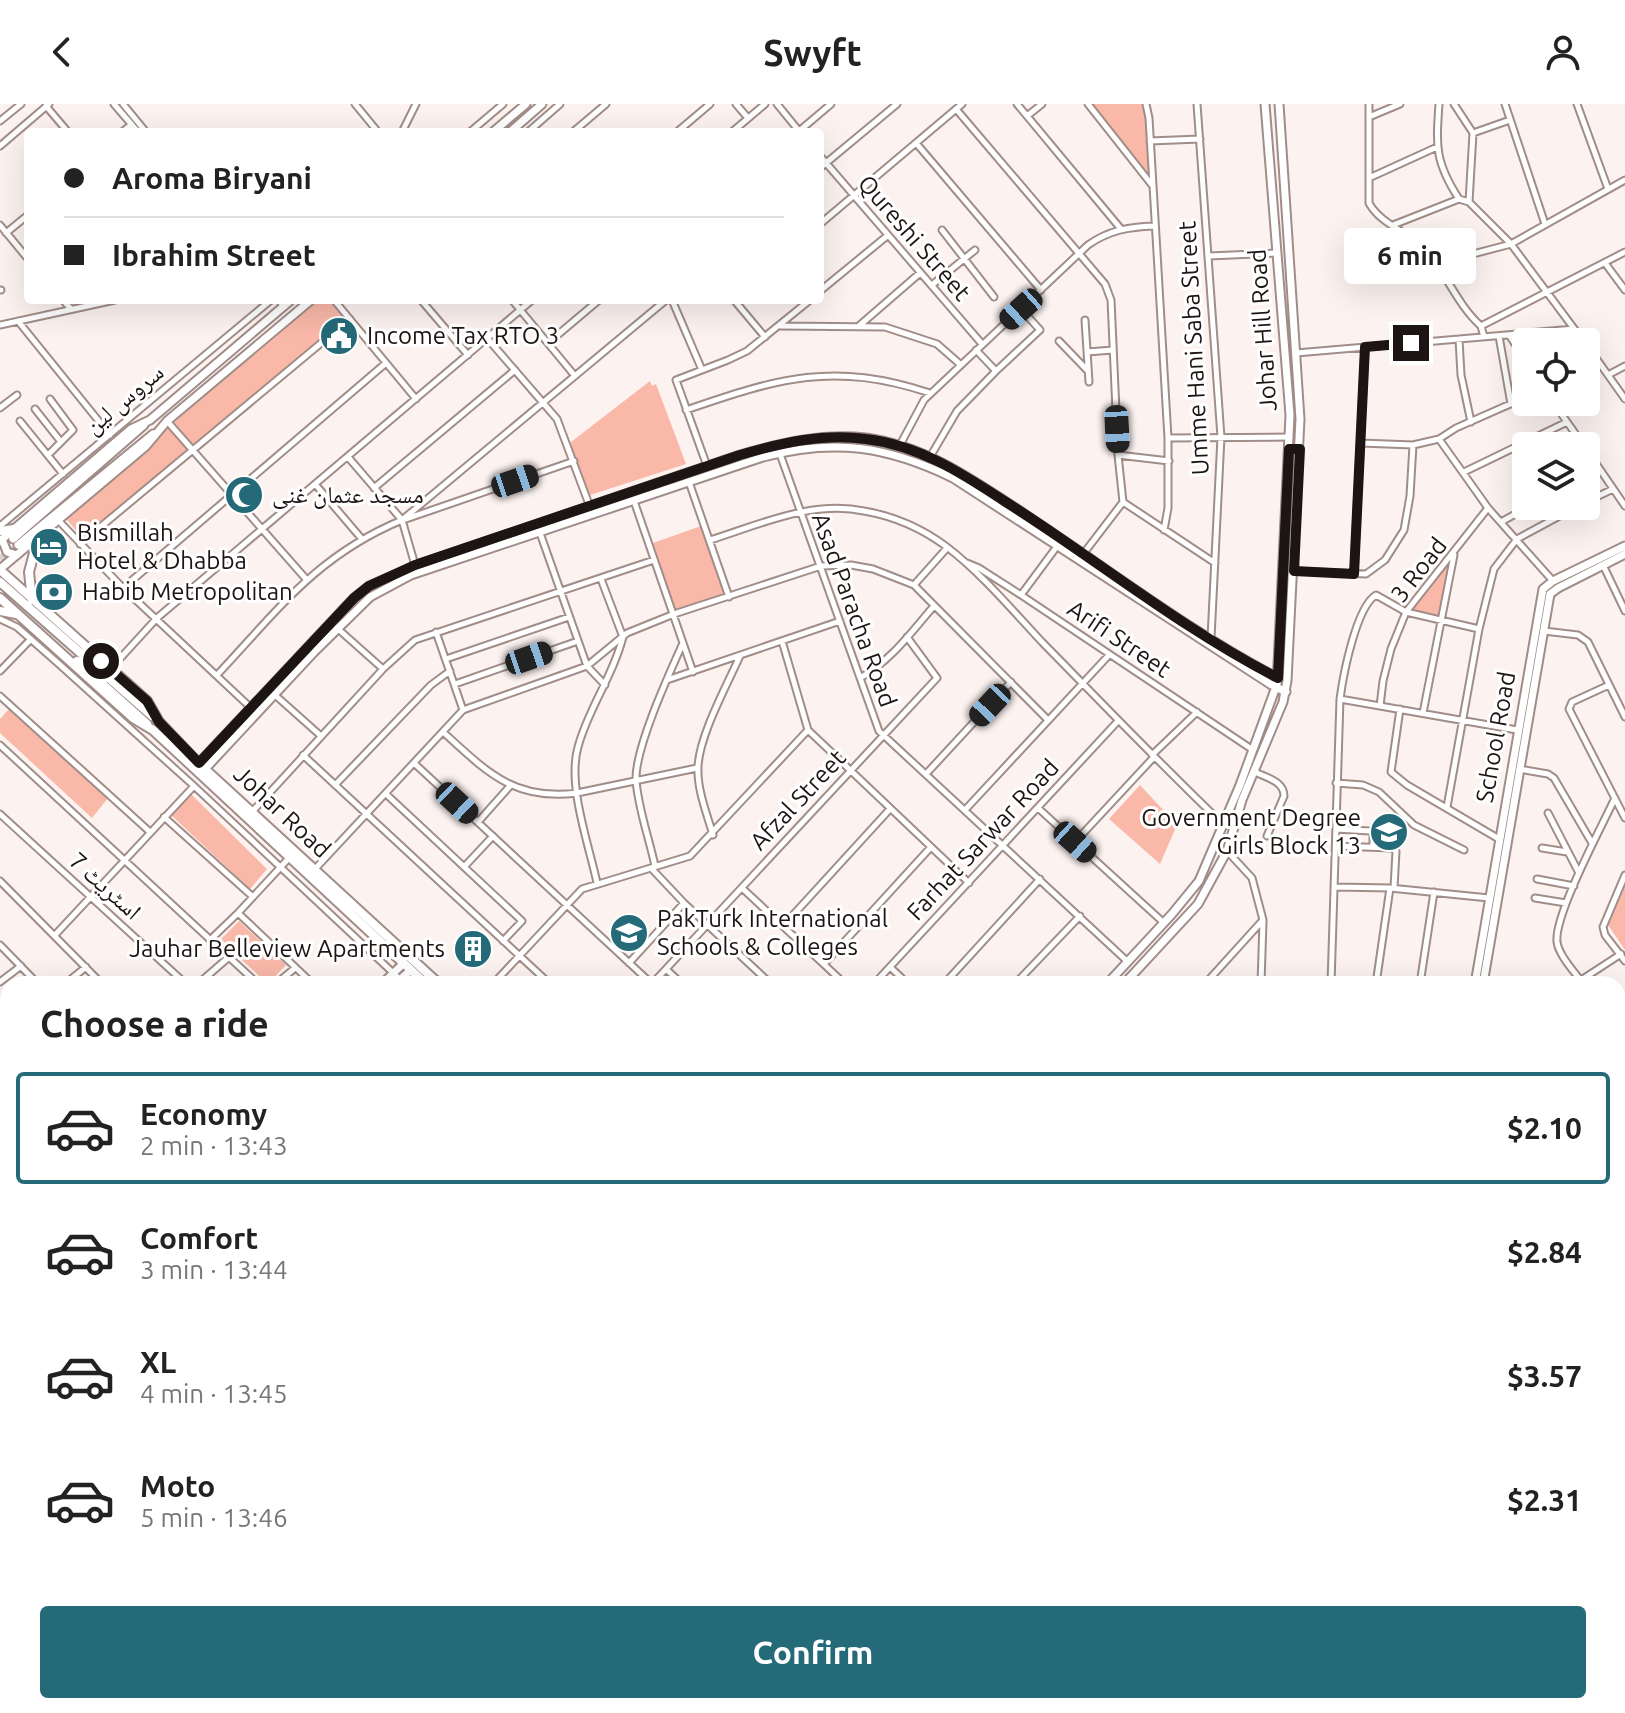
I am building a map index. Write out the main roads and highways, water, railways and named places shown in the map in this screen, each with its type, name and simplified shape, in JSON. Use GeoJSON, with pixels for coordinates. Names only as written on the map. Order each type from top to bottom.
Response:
{"type":"FeatureCollection","features":[{"type":"Feature","properties":{"kind":"main road"},"geometry":{"type":"LineString","coordinates":[[1,532],[15,538]]}},
{"type":"Feature","properties":{"kind":"main road"},"geometry":{"type":"LineString","coordinates":[[32,601],[29,572],[38,538]]}},
{"type":"Feature","properties":{"kind":"main road","name":"Johar Road"},"geometry":{"type":"LineString","coordinates":[[0,569],[32,601],[147,701],[156,726],[249,815],[430,976]]}},
{"type":"Feature","properties":{"kind":"main road"},"geometry":{"type":"LineString","coordinates":[[0,582],[156,726]]}},
{"type":"Feature","properties":{"kind":"main road"},"geometry":{"type":"LineString","coordinates":[[0,591],[138,709]]}},
{"type":"Feature","properties":{"kind":"main road","name":"Johar Road"},"geometry":{"type":"LineString","coordinates":[[0,598],[133,718],[156,726],[202,766],[289,858],[418,976]]}},
{"type":"Feature","properties":{"kind":"main road"},"geometry":{"type":"LineString","coordinates":[[1,615],[17,614]]}},
{"type":"Feature","properties":{"kind":"tunnel"},"geometry":{"type":"LineString","coordinates":[[0,559],[18,545]]}},
{"type":"Feature","properties":{"kind":"place","name":"Income Tax RTO 3"},"geometry":{"type":"Point","coordinates":[339,336]}},
{"type":"Feature","properties":{"kind":"place","name":"مسجد عثمان غنی"},"geometry":{"type":"Point","coordinates":[244,495]}},
{"type":"Feature","properties":{"kind":"place","name":"Bismillah Hotel & Dhabba"},"geometry":{"type":"Point","coordinates":[49,547]}},
{"type":"Feature","properties":{"kind":"place","name":"Habib Metropolitan"},"geometry":{"type":"Point","coordinates":[54,592]}},
{"type":"Feature","properties":{"kind":"place","name":"Government Degree Girls Block 13"},"geometry":{"type":"Point","coordinates":[1389,832]}},
{"type":"Feature","properties":{"kind":"place","name":"PakTurk International Schools & Colleges"},"geometry":{"type":"Point","coordinates":[629,933]}},
{"type":"Feature","properties":{"kind":"place","name":"Jauhar Belleview Apartments"},"geometry":{"type":"Point","coordinates":[473,949]}}]}
